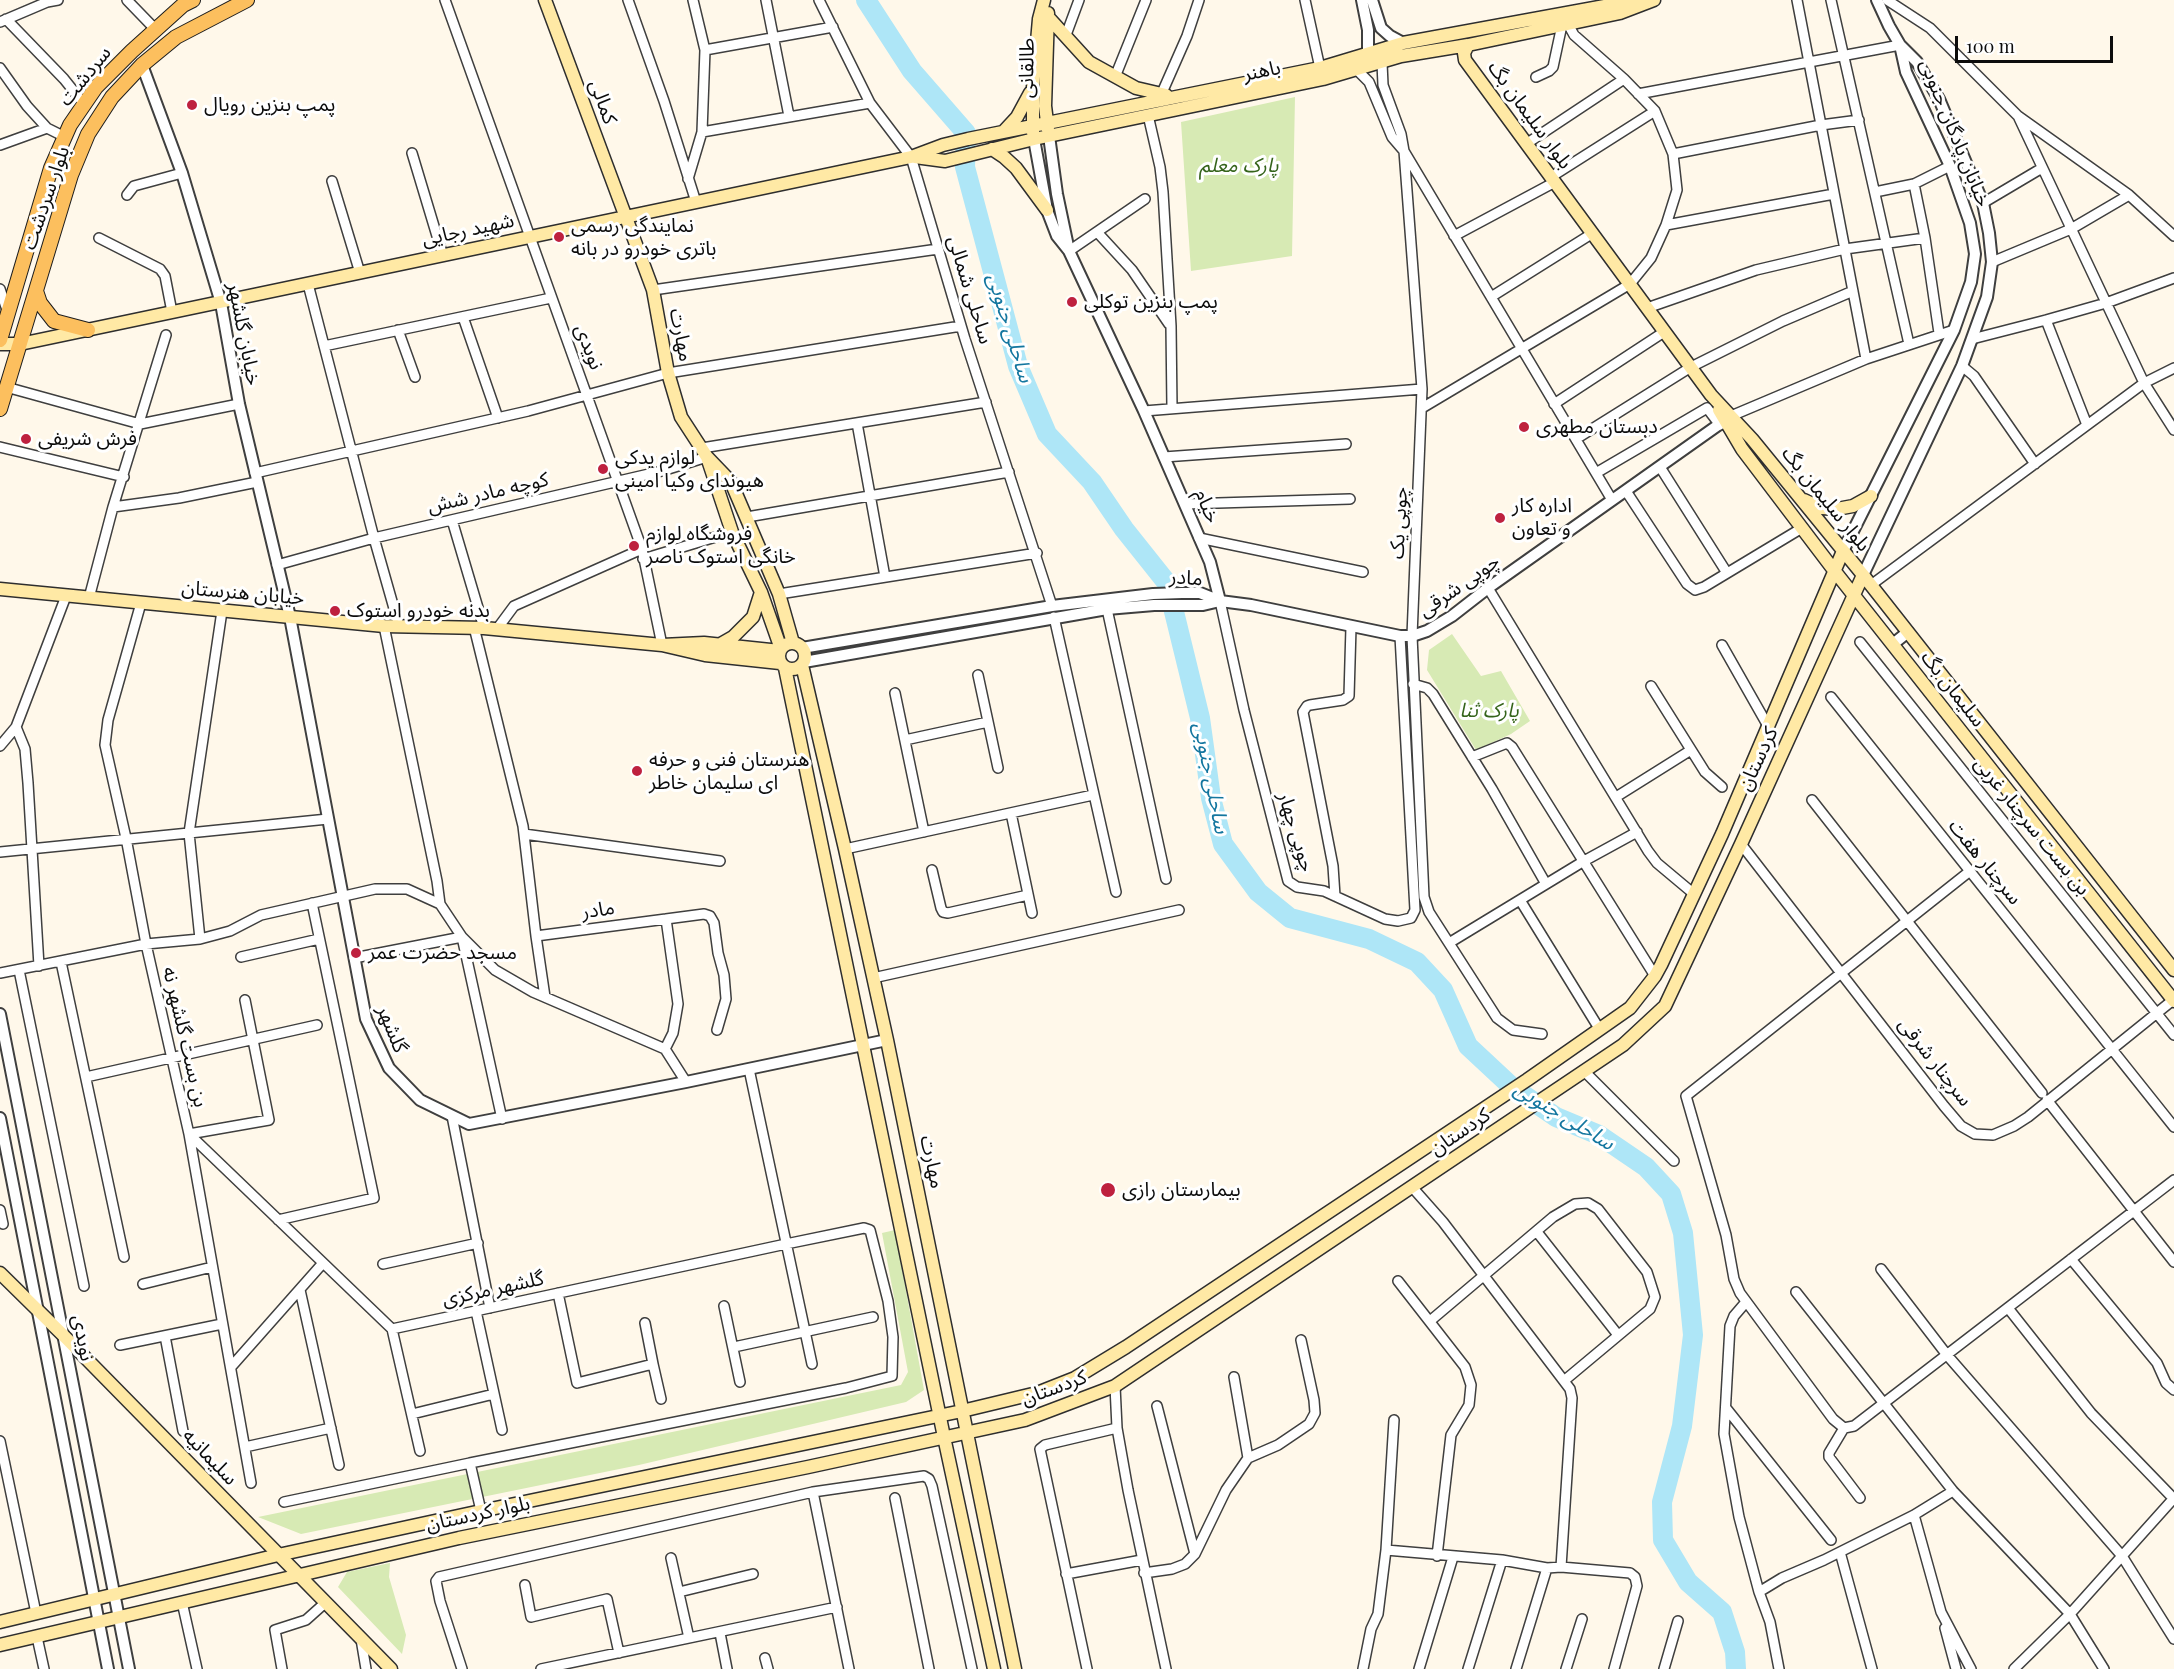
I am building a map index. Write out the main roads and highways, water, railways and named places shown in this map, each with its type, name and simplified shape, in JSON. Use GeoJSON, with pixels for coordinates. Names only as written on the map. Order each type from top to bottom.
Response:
{"type":"FeatureCollection","features":[{"type":"Feature","properties":{"kind":"main road","name":"کمالی"},"geometry":{"type":"LineString","coordinates":[[544,0],[624,217]]}},
{"type":"Feature","properties":{"kind":"main road","name":"طالقانی"},"geometry":{"type":"LineString","coordinates":[[1045,0],[1048,18],[1045,106],[1049,136]]}},
{"type":"Feature","properties":{"kind":"main road","name":"طالقانی"},"geometry":{"type":"LineString","coordinates":[[1032,126],[1039,19],[1045,0]]}},
{"type":"Feature","properties":{"kind":"main road"},"geometry":{"type":"LineString","coordinates":[[1577,11],[1587,0]]}},
{"type":"Feature","properties":{"kind":"main road","name":"باهنر"},"geometry":{"type":"LineString","coordinates":[[943,145],[1320,68],[1403,43],[1577,11],[1654,0]]}},
{"type":"Feature","properties":{"kind":"main road","name":"بلوار سردشت"},"geometry":{"type":"LineString","coordinates":[[0,409],[71,175],[88,135],[112,97],[142,64],[176,37],[240,1]]}},
{"type":"Feature","properties":{"kind":"main road","name":"سردشت"},"geometry":{"type":"LineString","coordinates":[[0,342],[51,168],[70,125],[96,87],[185,2]]}},
{"type":"Feature","properties":{"kind":"main road","name":"باهنر"},"geometry":{"type":"LineString","coordinates":[[911,157],[945,161],[1034,139],[1357,70],[1401,56],[1565,25],[1627,3]]}},
{"type":"Feature","properties":{"kind":"main road"},"geometry":{"type":"LineString","coordinates":[[1048,18],[1089,62],[1136,88],[1161,95],[1179,95]]}},
{"type":"Feature","properties":{"kind":"main road","name":"بلوار سلیمان بگ"},"geometry":{"type":"LineString","coordinates":[[1468,45],[1464,53],[1465,60],[1691,367],[1711,395],[1725,421],[1752,439],[1867,580],[2172,966]]}},
{"type":"Feature","properties":{"kind":"main road"},"geometry":{"type":"LineString","coordinates":[[1004,131],[1022,110],[1034,87]]}},
{"type":"Feature","properties":{"kind":"main road","name":"خیام"},"geometry":{"type":"LineString","coordinates":[[1032,126],[1034,139]]}},
{"type":"Feature","properties":{"kind":"main road","name":"شهید رجایی"},"geometry":{"type":"LineString","coordinates":[[0,342],[20,344],[221,303],[911,157],[943,145]]}},
{"type":"Feature","properties":{"kind":"main road"},"geometry":{"type":"LineString","coordinates":[[990,150],[1005,157],[1016,168],[1047,210]]}},
{"type":"Feature","properties":{"kind":"main road","name":"مهارت"},"geometry":{"type":"LineString","coordinates":[[624,217],[653,290],[668,373],[681,417],[704,452],[731,482],[779,594],[798,646]]}},
{"type":"Feature","properties":{"kind":"main road"},"geometry":{"type":"LineString","coordinates":[[36,291],[40,303],[54,321],[88,330]]}},
{"type":"Feature","properties":{"kind":"main road","name":"سلیمان بگ"},"geometry":{"type":"LineString","coordinates":[[1725,421],[1742,450],[1833,569],[2174,1000]]}},
{"type":"Feature","properties":{"kind":"main road","name":"مهارت"},"geometry":{"type":"LineString","coordinates":[[704,452],[732,532],[761,592],[781,658],[994,1669]]}},
{"type":"Feature","properties":{"kind":"main road"},"geometry":{"type":"LineString","coordinates":[[1800,499],[1822,508],[1837,509],[1853,506],[1871,496]]}},
{"type":"Feature","properties":{"kind":"main road","name":"خیابان پادگان جنوبی"},"geometry":{"type":"LineString","coordinates":[[1833,569],[1843,551]]}},
{"type":"Feature","properties":{"kind":"main road","name":"کردستان"},"geometry":{"type":"LineString","coordinates":[[962,1411],[1037,1394],[1076,1378],[1527,1080],[1630,1008],[1655,976],[1722,834],[1833,569]]}},
{"type":"Feature","properties":{"kind":"main road","name":"کردستان"},"geometry":{"type":"LineString","coordinates":[[967,1433],[1025,1420],[1115,1386],[1623,1045],[1665,1006],[1855,597],[1867,580]]}},
{"type":"Feature","properties":{"kind":"main road","name":"خیابان هنرستان"},"geometry":{"type":"LineString","coordinates":[[0,589],[384,626],[479,627],[662,645],[705,655],[781,658]]}},
{"type":"Feature","properties":{"kind":"main road"},"geometry":{"type":"LineString","coordinates":[[719,645],[733,637],[753,617],[761,592]]}},
{"type":"Feature","properties":{"kind":"main road","name":"خیابان هنرستان"},"geometry":{"type":"LineString","coordinates":[[662,645],[704,643],[781,658]]}},
{"type":"Feature","properties":{"kind":"main road"},"geometry":{"type":"LineString","coordinates":[[786,644],[798,646],[805,653],[803,664],[791,670],[781,658],[786,644]]}},
{"type":"Feature","properties":{"kind":"main road","name":"مهارت"},"geometry":{"type":"LineString","coordinates":[[803,664],[887,1040],[1015,1669]]}},
{"type":"Feature","properties":{"kind":"main road"},"geometry":{"type":"LineString","coordinates":[[1722,834],[1741,844]]}},
{"type":"Feature","properties":{"kind":"main road","name":"سلیمانیه"},"geometry":{"type":"LineString","coordinates":[[0,1273],[65,1336],[391,1669]]}},
{"type":"Feature","properties":{"kind":"main road","name":"بلوار کردستان"},"geometry":{"type":"LineString","coordinates":[[0,1622],[278,1555],[962,1411]]}},
{"type":"Feature","properties":{"kind":"main road","name":"بلوار کردستان"},"geometry":{"type":"LineString","coordinates":[[0,1645],[459,1538],[967,1433]]}},
{"type":"Feature","properties":{"kind":"waterway","name":"ساحلی جنوبی"},"geometry":{"type":"LineString","coordinates":[[866,0],[912,71],[966,133],[965,167],[1018,366],[1047,434],[1092,482],[1124,529],[1167,583],[1200,718],[1211,798],[1223,844],[1258,892],[1290,918],[1369,939],[1417,962],[1443,990],[1468,1046],[1512,1087],[1556,1117],[1599,1135],[1646,1167],[1671,1194],[1683,1233],[1693,1335],[1682,1426],[1662,1502],[1663,1540],[1688,1582],[1722,1612],[1735,1652],[1736,1669]]}},
{"type":"Feature","properties":{"kind":"place","name":"پمپ بنزین رویال"},"geometry":{"type":"Point","coordinates":[192,105]}},
{"type":"Feature","properties":{"kind":"place","name":"نمایندگی رسمی باتری خودرو در بانه"},"geometry":{"type":"Point","coordinates":[559,237]}},
{"type":"Feature","properties":{"kind":"place","name":"پمپ بنزین توکلی"},"geometry":{"type":"Point","coordinates":[1072,302]}},
{"type":"Feature","properties":{"kind":"place","name":"دبستان مطهری"},"geometry":{"type":"Point","coordinates":[1524,427]}},
{"type":"Feature","properties":{"kind":"place","name":"فرش شریفی"},"geometry":{"type":"Point","coordinates":[26,439]}},
{"type":"Feature","properties":{"kind":"place","name":"لوازم یدکى هیونداى وکیا امینى"},"geometry":{"type":"Point","coordinates":[603,469]}},
{"type":"Feature","properties":{"kind":"place","name":"اداره کار و تعاون"},"geometry":{"type":"Point","coordinates":[1500,518]}},
{"type":"Feature","properties":{"kind":"place","name":"فروشگاه لوازم خانگى استوک ناصر"},"geometry":{"type":"Point","coordinates":[634,546]}},
{"type":"Feature","properties":{"kind":"place","name":"بدنه خودرو استوک"},"geometry":{"type":"Point","coordinates":[335,611]}},
{"type":"Feature","properties":{"kind":"place","name":"هنرستان فنی و حرفه ای سلیمان خاطر"},"geometry":{"type":"Point","coordinates":[637,771]}},
{"type":"Feature","properties":{"kind":"place","name":"مسجد حضرت عمر"},"geometry":{"type":"Point","coordinates":[356,953]}},
{"type":"Feature","properties":{"kind":"place","name":"بیمارستان رازی"},"geometry":{"type":"Point","coordinates":[1108,1190]}},
{"type":"Feature","properties":{"kind":"park label","name":"پارک معلم"},"geometry":{"type":"Point","coordinates":[1239,166]}},
{"type":"Feature","properties":{"kind":"park label","name":"پارک ثنا"},"geometry":{"type":"Point","coordinates":[1489,711]}}]}
